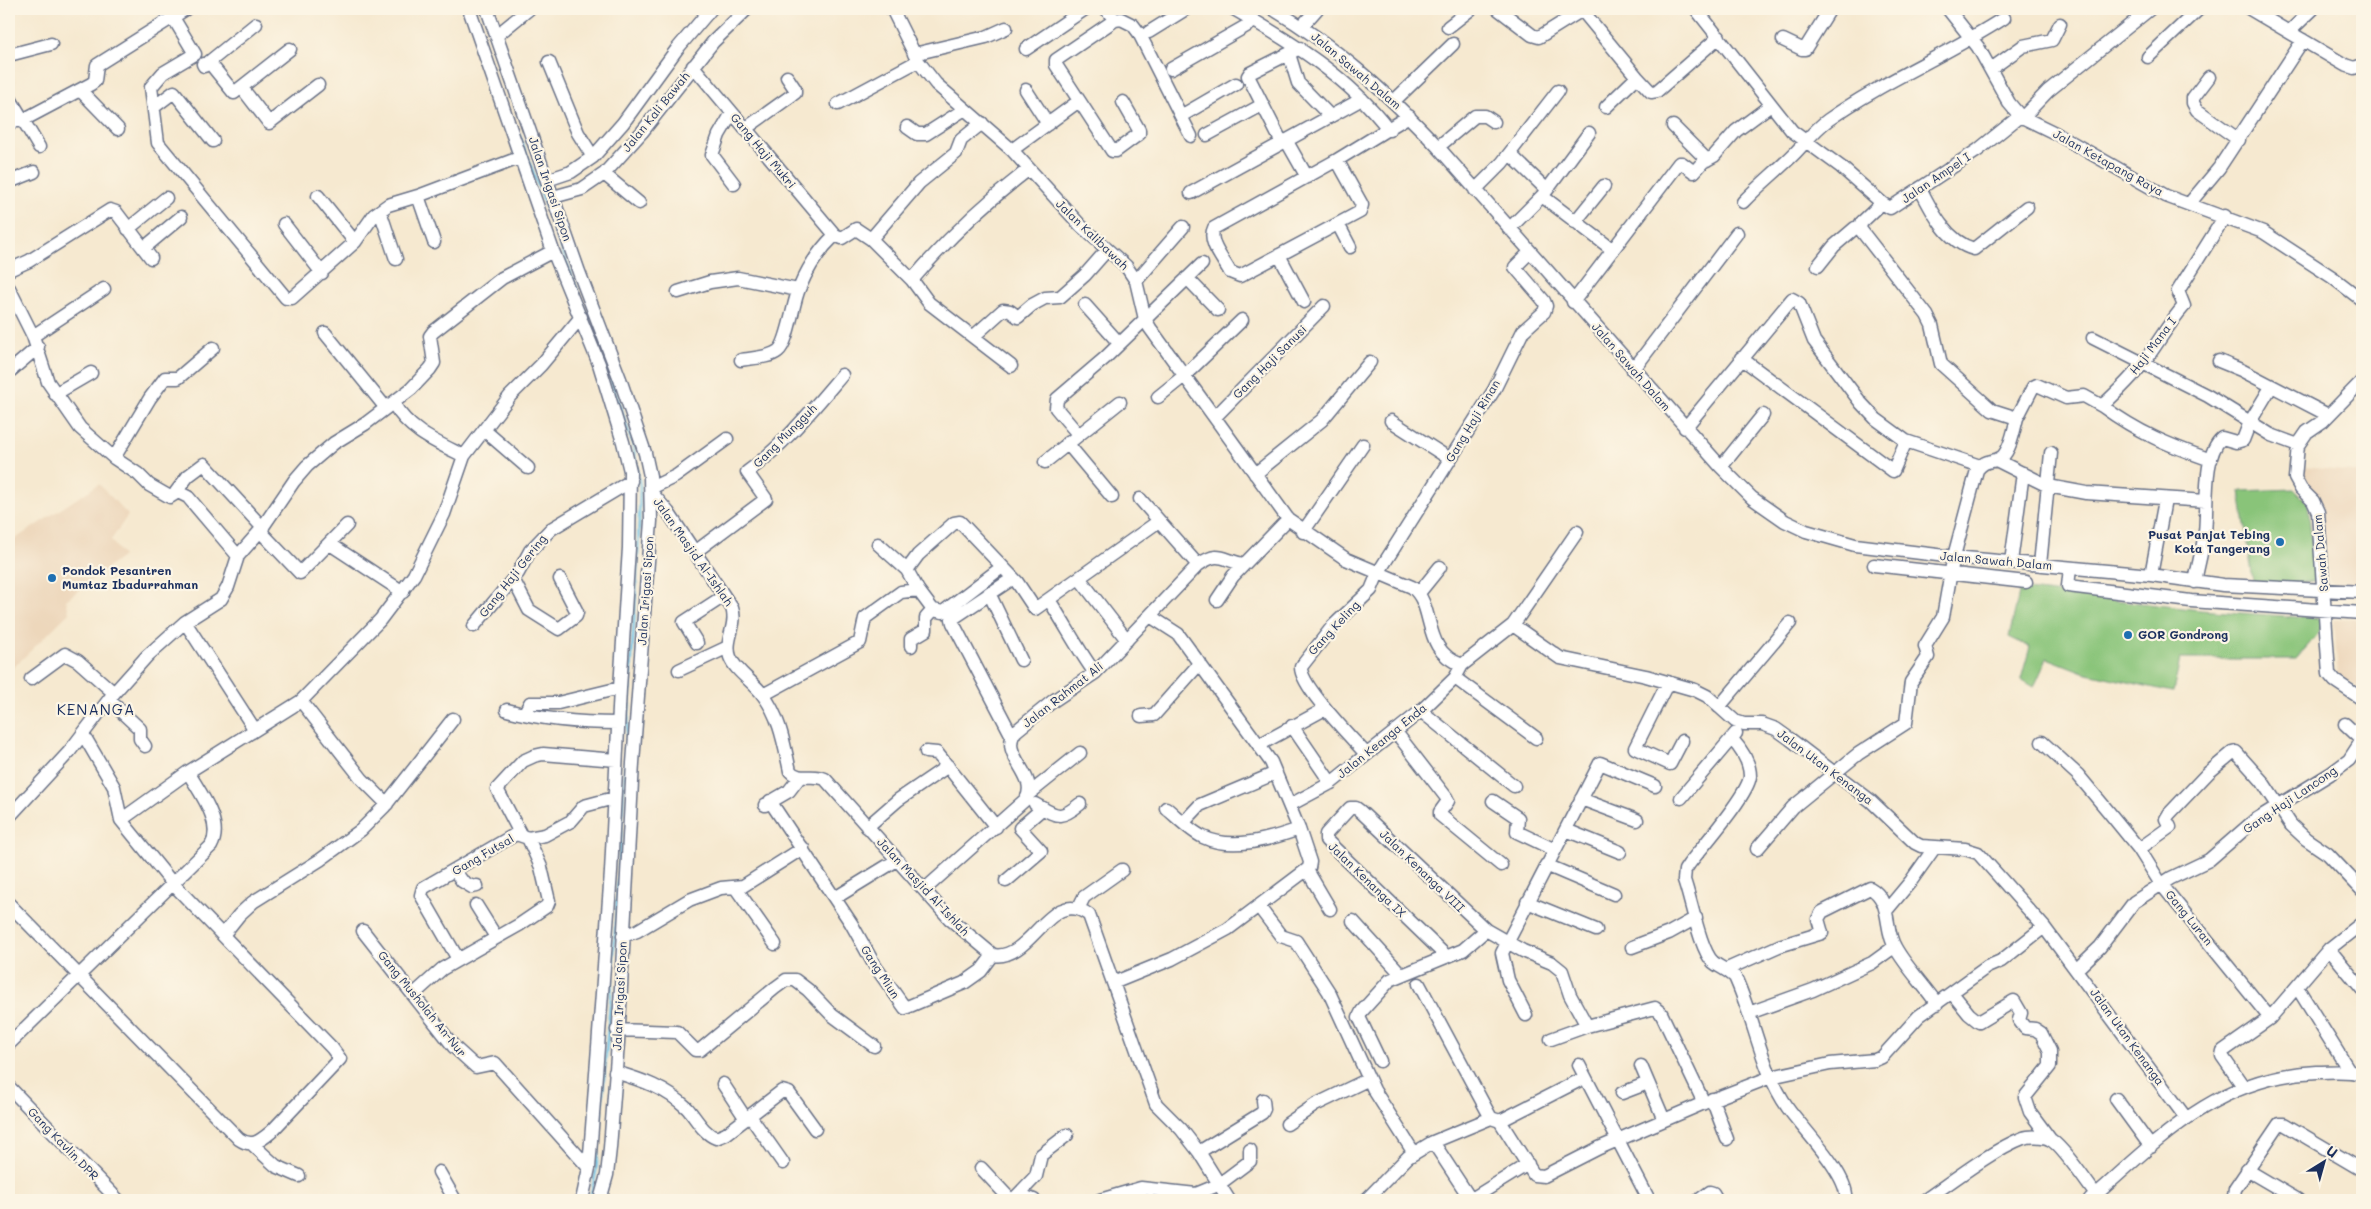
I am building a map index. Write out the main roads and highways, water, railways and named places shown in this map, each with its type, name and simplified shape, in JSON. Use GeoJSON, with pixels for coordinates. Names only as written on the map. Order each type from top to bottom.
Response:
{"type":"FeatureCollection","features":[{"type":"Feature","properties":{"kind":"waterway"},"geometry":{"type":"LineString","coordinates":[[519,135],[600,351]]}},
{"type":"Feature","properties":{"kind":"waterway"},"geometry":{"type":"LineString","coordinates":[[590,1200],[596,1171],[612,983],[638,555],[640,486],[633,445],[607,369]]}},
{"type":"Feature","properties":{"kind":"place","name":"Pusat Panjat Tebing Kota Tangerang"},"geometry":{"type":"Point","coordinates":[2280,542]}},
{"type":"Feature","properties":{"kind":"place","name":"Pondok Pesantren Mumtaz Ibadurrahman"},"geometry":{"type":"Point","coordinates":[52,578]}},
{"type":"Feature","properties":{"kind":"place","name":"GOR Gondrong"},"geometry":{"type":"Point","coordinates":[2128,635]}},
{"type":"Feature","properties":{"kind":"district","name":"KENANGA"},"geometry":{"type":"Point","coordinates":[96,710]}}]}
